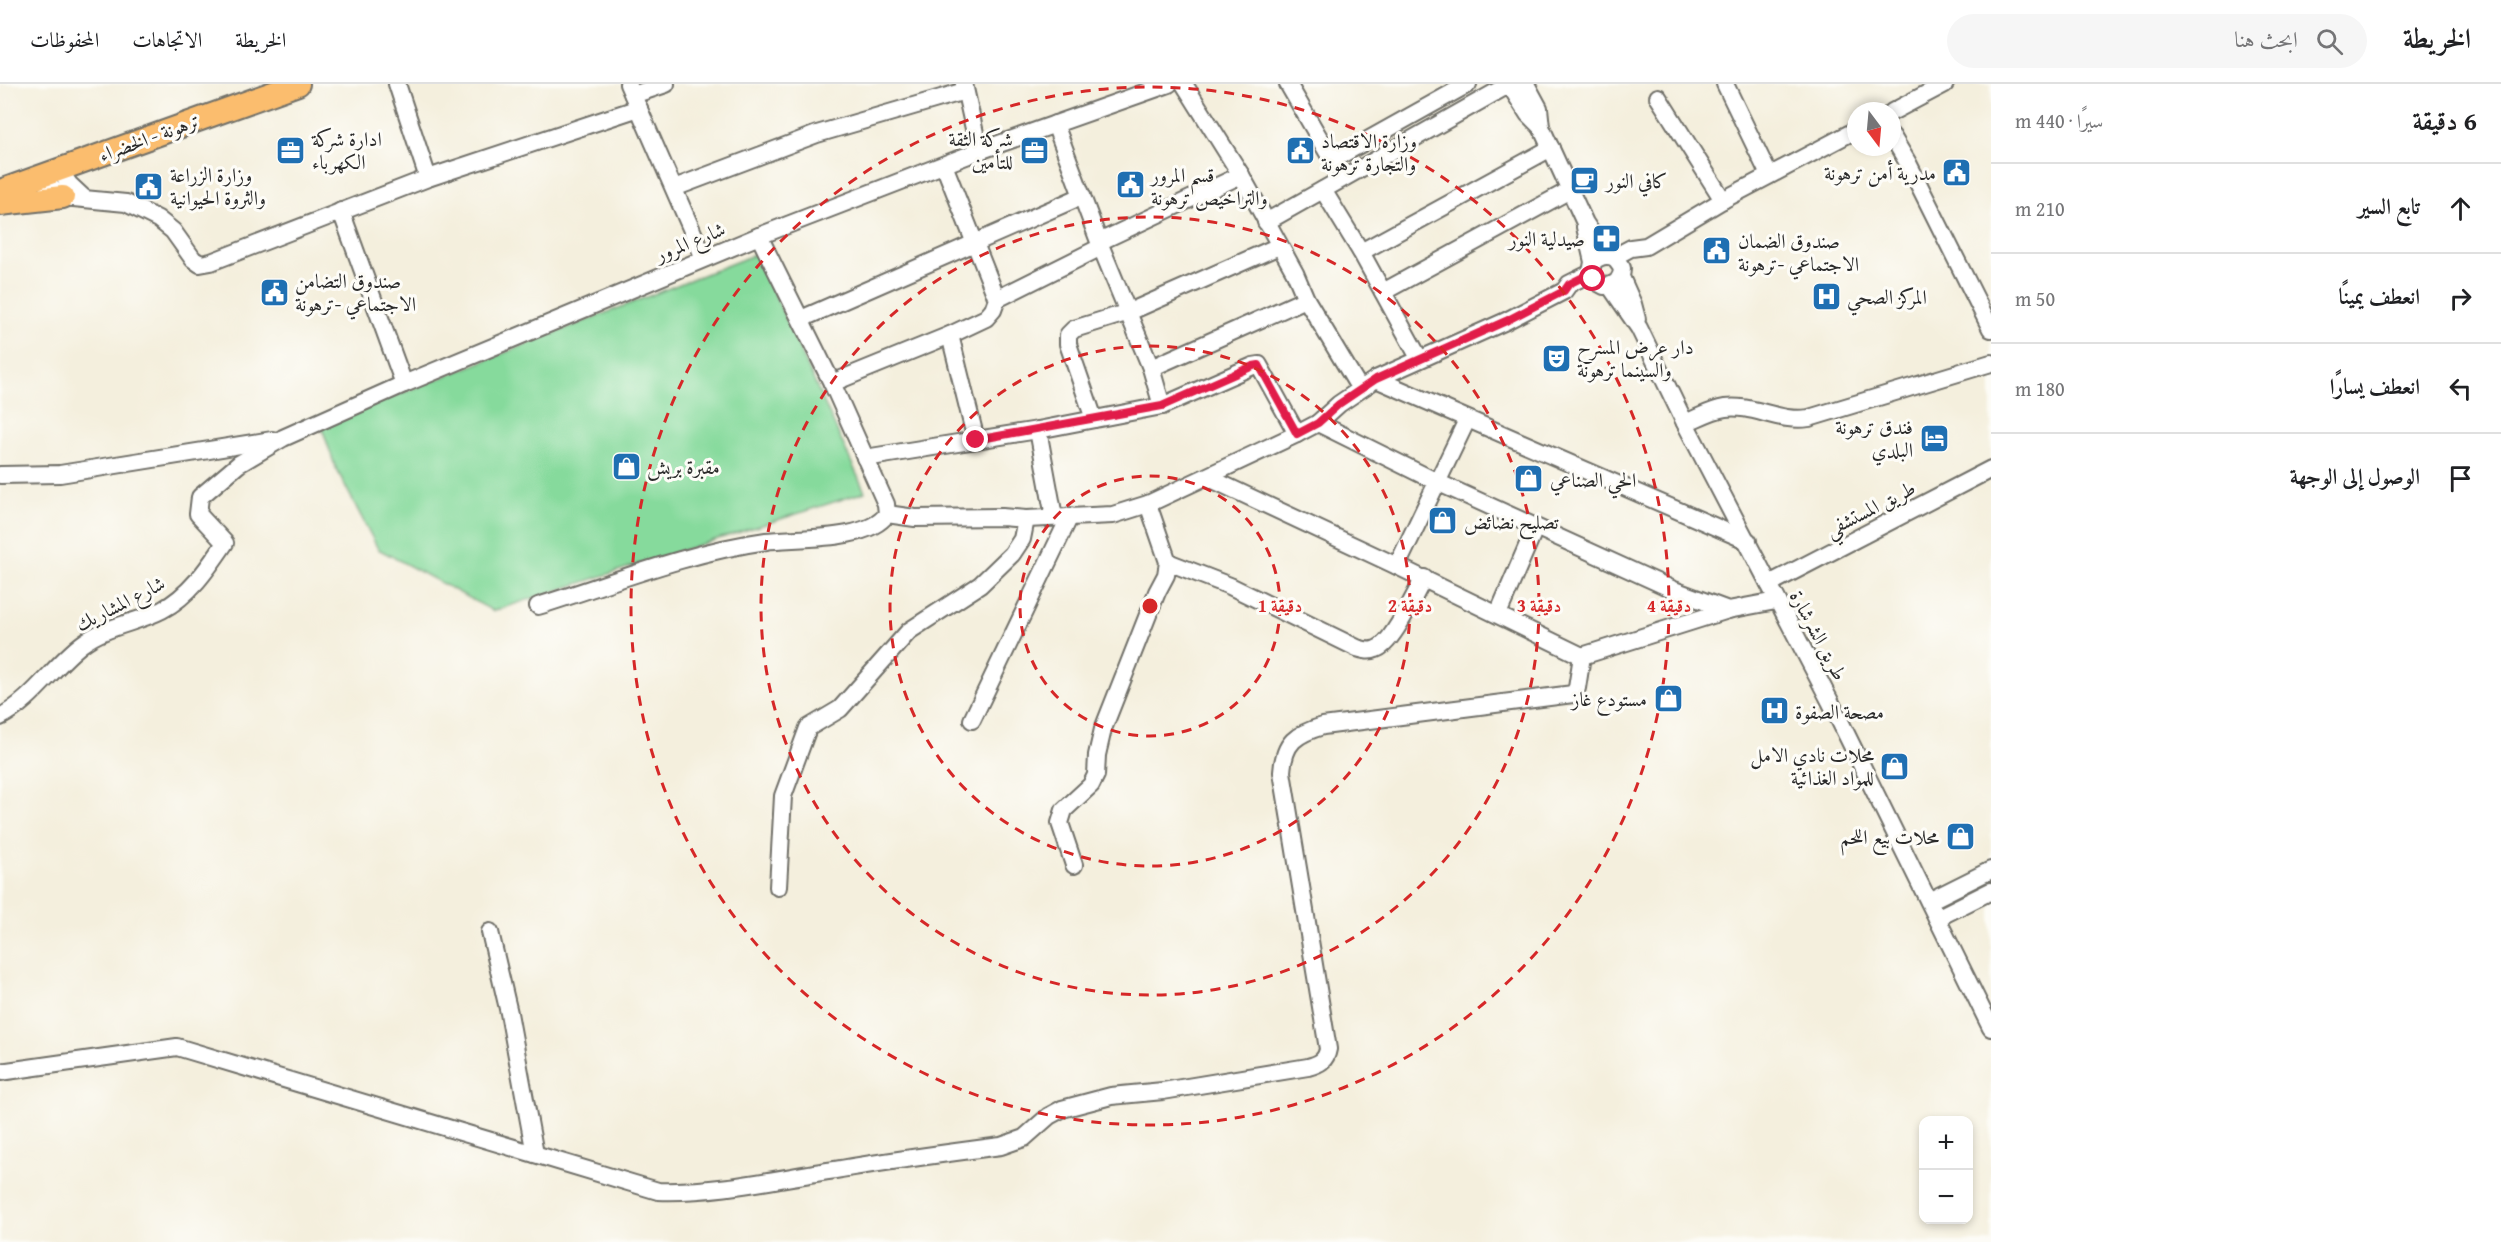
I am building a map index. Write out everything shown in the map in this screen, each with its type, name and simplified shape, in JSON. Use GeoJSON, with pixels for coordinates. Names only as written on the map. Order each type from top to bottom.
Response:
{"type":"FeatureCollection","features":[{"type":"Feature","properties":{"kind":"highway","name":"ترهونة - الخضراء"},"geometry":{"type":"LineString","coordinates":[[0,192],[298,84]]}},
{"type":"Feature","properties":{"kind":"highway"},"geometry":{"type":"LineString","coordinates":[[0,204],[74,198]]}},
{"type":"Feature","properties":{"kind":"street"},"geometry":{"type":"LineString","coordinates":[[397,84],[428,178]]}},
{"type":"Feature","properties":{"kind":"street"},"geometry":{"type":"LineString","coordinates":[[49,173],[74,198],[126,204],[158,219],[173,231],[193,259],[200,264],[211,262],[666,84]]}},
{"type":"Feature","properties":{"kind":"street","name":"شارع المرور"},"geometry":{"type":"LineString","coordinates":[[239,464],[283,438],[404,384],[704,258],[979,151],[1169,84]]}},
{"type":"Feature","properties":{"kind":"street"},"geometry":{"type":"LineString","coordinates":[[1184,84],[1241,175],[1296,273],[1306,299],[1360,389]]}},
{"type":"Feature","properties":{"kind":"street"},"geometry":{"type":"LineString","coordinates":[[1288,84],[1332,159],[1466,85]]}},
{"type":"Feature","properties":{"kind":"street"},"geometry":{"type":"LineString","coordinates":[[1266,222],[1510,84],[1528,114],[1541,127]]}},
{"type":"Feature","properties":{"kind":"street"},"geometry":{"type":"LineString","coordinates":[[1526,84],[1539,108],[1541,127],[1607,271]]}},
{"type":"Feature","properties":{"kind":"street"},"geometry":{"type":"LineString","coordinates":[[1725,84],[1769,175]]}},
{"type":"Feature","properties":{"kind":"street"},"geometry":{"type":"LineString","coordinates":[[1901,107],[1945,84]]}},
{"type":"Feature","properties":{"kind":"street"},"geometry":{"type":"LineString","coordinates":[[674,188],[817,134],[964,87],[979,151]]}},
{"type":"Feature","properties":{"kind":"street"},"geometry":{"type":"LineString","coordinates":[[633,96],[704,258]]}},
{"type":"Feature","properties":{"kind":"street"},"geometry":{"type":"LineString","coordinates":[[1658,97],[1723,200]]}},
{"type":"Feature","properties":{"kind":"street"},"geometry":{"type":"LineString","coordinates":[[1055,124],[1100,245],[1151,368],[1162,406]]}},
{"type":"Feature","properties":{"kind":"street"},"geometry":{"type":"LineString","coordinates":[[887,514],[915,518],[1026,519],[1113,515],[1148,504],[1318,423],[1339,404],[1376,379],[1506,321],[1564,291],[1574,292],[1607,271],[1631,248],[1646,246],[1723,200],[1847,135]]}},
{"type":"Feature","properties":{"kind":"street"},"geometry":{"type":"LineString","coordinates":[[1361,252],[1551,148]]}},
{"type":"Feature","properties":{"kind":"street"},"geometry":{"type":"LineString","coordinates":[[1901,151],[1991,329]]}},
{"type":"Feature","properties":{"kind":"street"},"geometry":{"type":"LineString","coordinates":[[832,383],[950,335],[986,318],[993,310],[997,298],[944,165]]}},
{"type":"Feature","properties":{"kind":"street"},"geometry":{"type":"LineString","coordinates":[[997,298],[1241,175]]}},
{"type":"Feature","properties":{"kind":"street"},"geometry":{"type":"LineString","coordinates":[[1323,190],[1361,252],[1419,358]]}},
{"type":"Feature","properties":{"kind":"street"},"geometry":{"type":"LineString","coordinates":[[1383,292],[1570,190]]}},
{"type":"Feature","properties":{"kind":"street"},"geometry":{"type":"LineString","coordinates":[[801,319],[1082,196]]}},
{"type":"Feature","properties":{"kind":"street"},"geometry":{"type":"LineString","coordinates":[[341,211],[404,384]]}},
{"type":"Feature","properties":{"kind":"street"},"geometry":{"type":"LineString","coordinates":[[538,606],[679,561],[729,549],[767,541],[835,537],[861,530],[883,520],[887,514],[886,504],[832,383],[759,236]]}},
{"type":"Feature","properties":{"kind":"street"},"geometry":{"type":"LineString","coordinates":[[1094,419],[1068,344],[1068,335],[1074,329],[1129,312],[1279,246]]}},
{"type":"Feature","properties":{"kind":"street","name":"طريق الشرشارة"},"geometry":{"type":"LineString","coordinates":[[1607,271],[1639,328],[1685,423],[1748,541],[1776,601],[1830,701],[1991,1028]]}},
{"type":"Feature","properties":{"kind":"street"},"geometry":{"type":"LineString","coordinates":[[1151,368],[1306,299]]}},
{"type":"Feature","properties":{"kind":"street"},"geometry":{"type":"LineString","coordinates":[[950,335],[976,440]]}},
{"type":"Feature","properties":{"kind":"street"},"geometry":{"type":"LineString","coordinates":[[1685,423],[1725,408],[1737,408],[1791,420],[1809,418],[1991,363]]}},
{"type":"Feature","properties":{"kind":"street"},"geometry":{"type":"LineString","coordinates":[[865,458],[1038,430],[1162,406],[1259,365],[1297,434]]}},
{"type":"Feature","properties":{"kind":"street"},"geometry":{"type":"LineString","coordinates":[[1376,379],[1748,541]]}},
{"type":"Feature","properties":{"kind":"street"},"geometry":{"type":"LineString","coordinates":[[1398,566],[1467,420]]}},
{"type":"Feature","properties":{"kind":"street"},"geometry":{"type":"LineString","coordinates":[[1318,423],[1535,528],[1674,590],[1728,610]]}},
{"type":"Feature","properties":{"kind":"street"},"geometry":{"type":"LineString","coordinates":[[972,720],[1062,517],[1038,430]]}},
{"type":"Feature","properties":{"kind":"street"},"geometry":{"type":"LineString","coordinates":[[0,475],[60,474],[283,438]]}},
{"type":"Feature","properties":{"kind":"street","name":"شارع المشاريك"},"geometry":{"type":"LineString","coordinates":[[0,717],[12,711],[27,698],[83,643],[114,628],[162,610],[193,586],[225,543],[198,514],[197,506],[200,497],[239,464]]}},
{"type":"Feature","properties":{"kind":"street","name":"طريق المستشفي"},"geometry":{"type":"LineString","coordinates":[[1768,584],[1991,469]]}},
{"type":"Feature","properties":{"kind":"street"},"geometry":{"type":"LineString","coordinates":[[1207,477],[1424,578],[1582,656],[1728,610],[1776,601]]}},
{"type":"Feature","properties":{"kind":"street"},"geometry":{"type":"LineString","coordinates":[[1074,865],[1060,823],[1064,810],[1091,785],[1096,775],[1097,755],[1103,729],[1115,704],[1157,592],[1166,575],[1168,562],[1148,504]]}},
{"type":"Feature","properties":{"kind":"street"},"geometry":{"type":"LineString","coordinates":[[778,887],[783,796],[808,728],[840,710],[909,632],[980,585],[1012,554],[1022,539],[1026,519]]}},
{"type":"Feature","properties":{"kind":"street"},"geometry":{"type":"LineString","coordinates":[[1498,614],[1535,528]]}},
{"type":"Feature","properties":{"kind":"street"},"geometry":{"type":"LineString","coordinates":[[1168,562],[1230,586],[1357,648],[1369,651],[1378,649],[1389,640],[1424,578]]}},
{"type":"Feature","properties":{"kind":"street"},"geometry":{"type":"LineString","coordinates":[[0,1072],[177,1047],[658,1191],[730,1189],[840,1169],[1001,1146],[1024,1138],[1049,1116],[1062,1109],[1111,1096],[1214,1083],[1320,1064],[1326,1057],[1328,1049],[1282,772],[1287,747],[1306,731],[1323,726],[1573,694],[1577,688],[1582,656]]}},
{"type":"Feature","properties":{"kind":"street"},"geometry":{"type":"LineString","coordinates":[[1929,901],[1991,870]]}},
{"type":"Feature","properties":{"kind":"street"},"geometry":{"type":"LineString","coordinates":[[1937,918],[1991,891]]}},
{"type":"Feature","properties":{"kind":"street"},"geometry":{"type":"LineString","coordinates":[[490,932],[509,1013],[535,1154]]}},
{"type":"Feature","properties":{"kind":"green space"},"geometry":{"type":"Polygon","coordinates":[[[756,254],[865,492],[493,611],[378,549],[335,466],[321,425],[756,254]]]}},
{"type":"Feature","properties":{"kind":"place","name":"ادارة شركة الكهرباء"},"geometry":{"type":"Point","coordinates":[291,150]}},
{"type":"Feature","properties":{"kind":"place","name":"شركة الثقة للتأمين"},"geometry":{"type":"Point","coordinates":[1034,150]}},
{"type":"Feature","properties":{"kind":"place","name":"وزارة الاقتصاد والتجارة ترهونة"},"geometry":{"type":"Point","coordinates":[1300,151]}},
{"type":"Feature","properties":{"kind":"place","name":"مدرية أمن ترهونة"},"geometry":{"type":"Point","coordinates":[1957,172]}},
{"type":"Feature","properties":{"kind":"place","name":"كافي النور"},"geometry":{"type":"Point","coordinates":[1585,180]}},
{"type":"Feature","properties":{"kind":"place","name":"قسم المرور والتراخيص ترهونة"},"geometry":{"type":"Point","coordinates":[1130,185]}},
{"type":"Feature","properties":{"kind":"place","name":"وزارة الزراعة والثروة الحيوانية"},"geometry":{"type":"Point","coordinates":[149,186]}},
{"type":"Feature","properties":{"kind":"place","name":"صيدلية النور"},"geometry":{"type":"Point","coordinates":[1606,238]}},
{"type":"Feature","properties":{"kind":"place","name":"صندوق الضمان الاجتماعي -ترهونة"},"geometry":{"type":"Point","coordinates":[1717,251]}},
{"type":"Feature","properties":{"kind":"place","name":"صندوق التضامن الاجتماعي -ترهونة"},"geometry":{"type":"Point","coordinates":[274,292]}},
{"type":"Feature","properties":{"kind":"place","name":"المركز الصحي"},"geometry":{"type":"Point","coordinates":[1826,296]}},
{"type":"Feature","properties":{"kind":"place","name":"دار عرض المسرح والسينما ترهونة"},"geometry":{"type":"Point","coordinates":[1556,358]}},
{"type":"Feature","properties":{"kind":"place","name":"فندق ترهونة البلدي"},"geometry":{"type":"Point","coordinates":[1934,438]}},
{"type":"Feature","properties":{"kind":"place","name":"مقبرة بريش"},"geometry":{"type":"Point","coordinates":[626,466]}},
{"type":"Feature","properties":{"kind":"place","name":"الحي الصناعي"},"geometry":{"type":"Point","coordinates":[1529,479]}},
{"type":"Feature","properties":{"kind":"place","name":"تصليح نضائض"},"geometry":{"type":"Point","coordinates":[1443,521]}},
{"type":"Feature","properties":{"kind":"place","name":"مستودع غاز"},"geometry":{"type":"Point","coordinates":[1668,698]}},
{"type":"Feature","properties":{"kind":"place","name":"مصحة الصفوة"},"geometry":{"type":"Point","coordinates":[1774,711]}},
{"type":"Feature","properties":{"kind":"place","name":"محلات نادي الامل للمواد الغذائية"},"geometry":{"type":"Point","coordinates":[1895,766]}},
{"type":"Feature","properties":{"kind":"place","name":"محلات بيع اللحم"},"geometry":{"type":"Point","coordinates":[1960,836]}},
{"type":"Feature","properties":{"kind":"route"},"geometry":{"type":"LineString","coordinates":[[976,440],[1162,406],[1259,365],[1264,370],[1297,434],[1318,423],[1339,404],[1376,379],[1506,321],[1564,291],[1569,284],[1591,273],[1593,279]]}}]}
